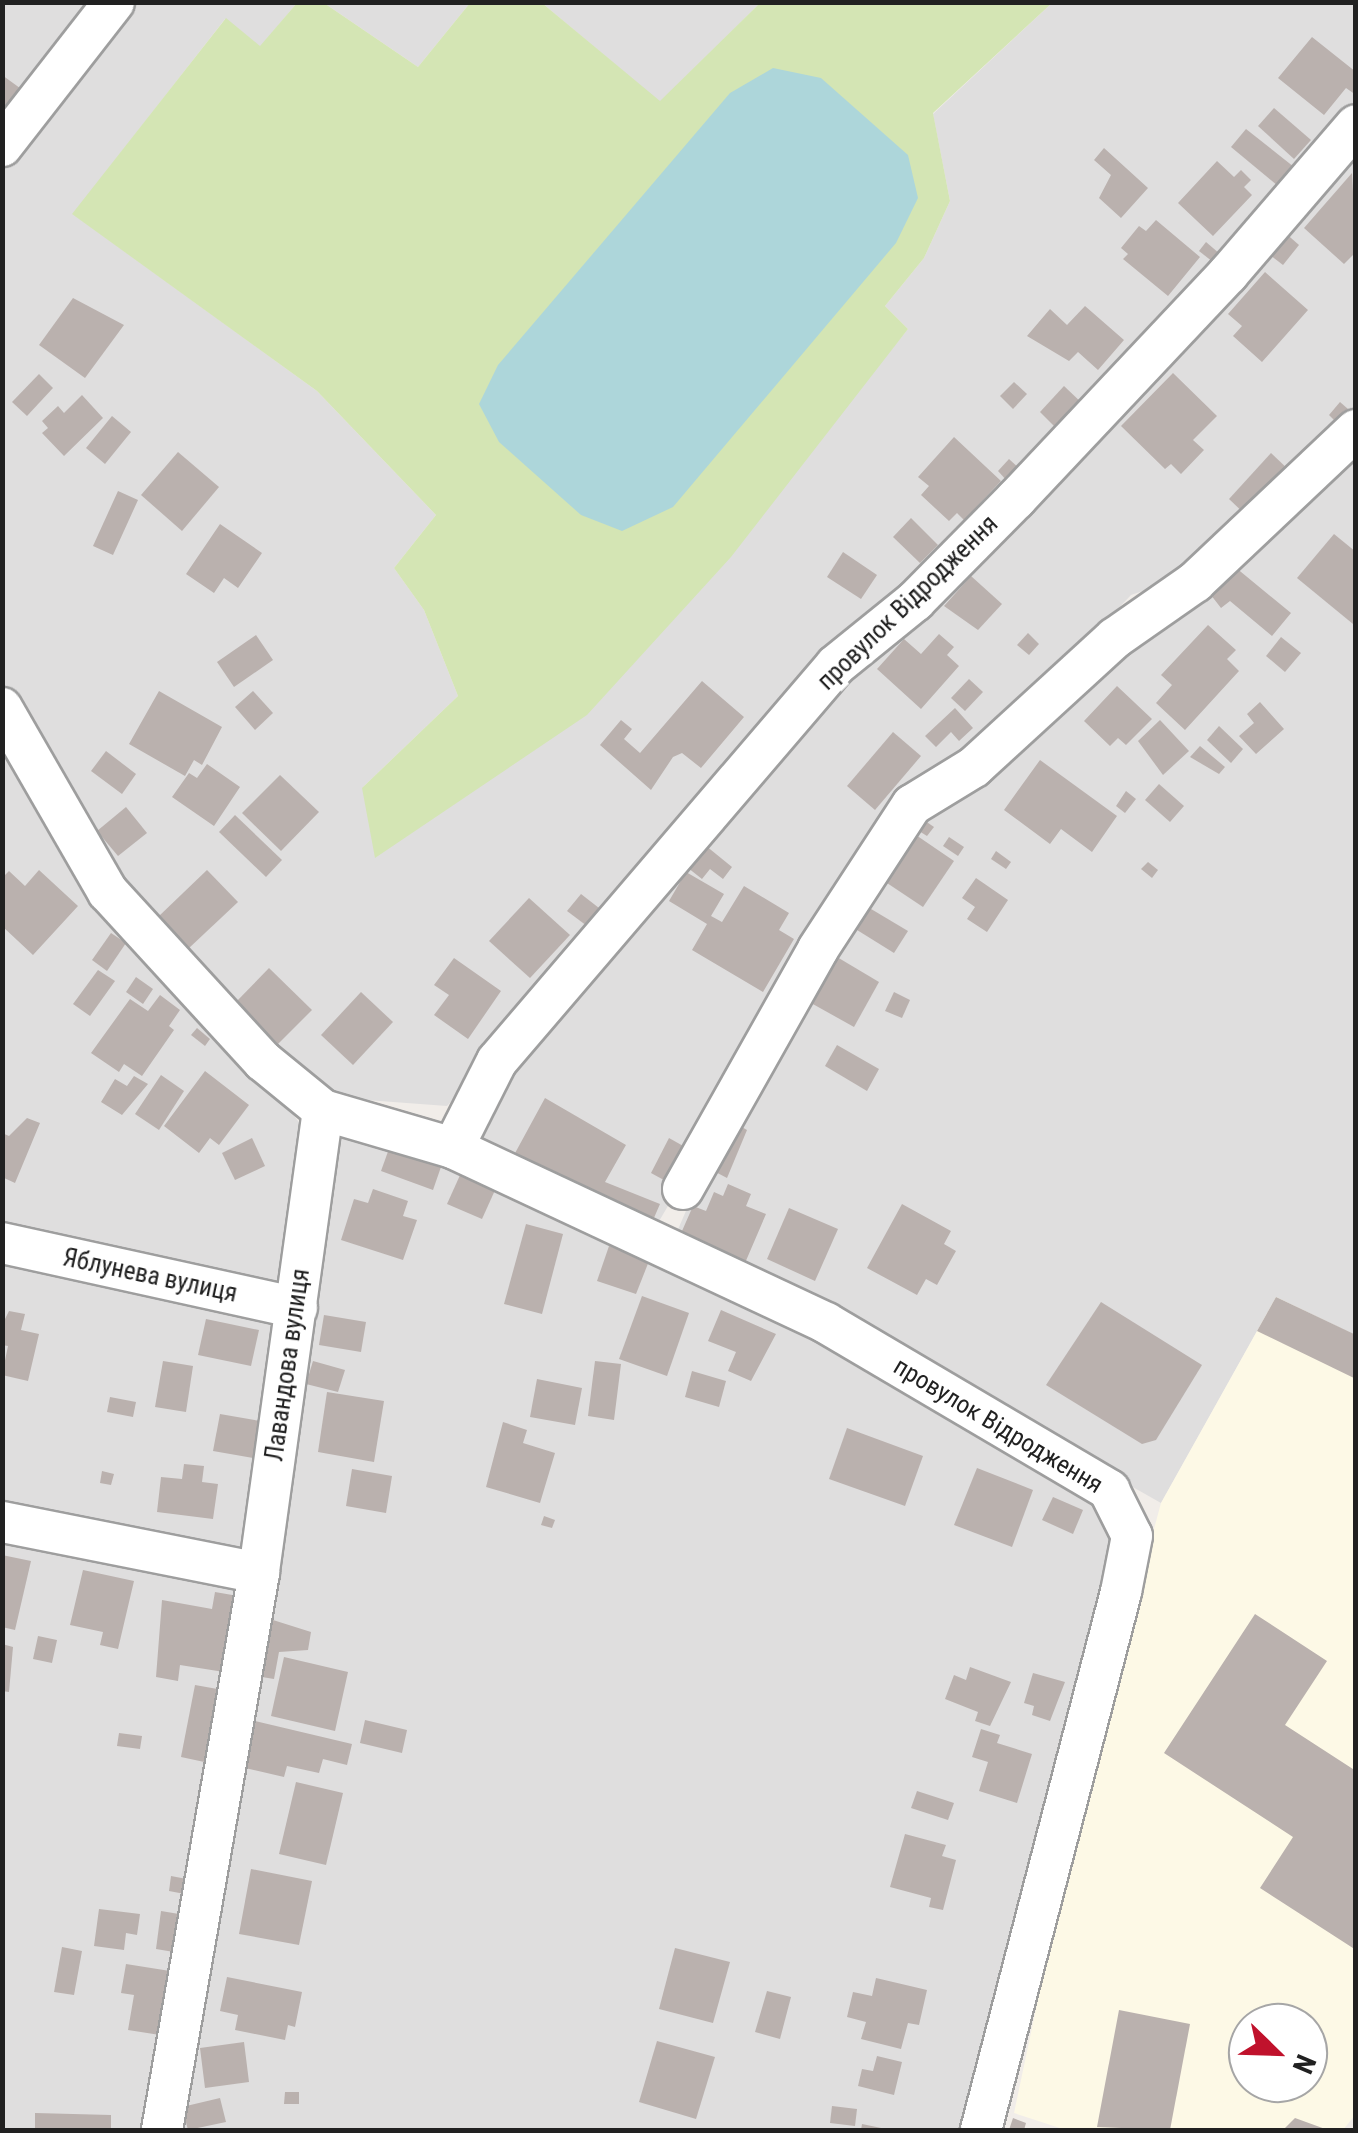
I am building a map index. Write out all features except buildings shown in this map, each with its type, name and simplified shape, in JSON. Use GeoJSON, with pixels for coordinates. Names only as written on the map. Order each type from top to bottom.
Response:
{"type":"FeatureCollection","features":[{"type":"Feature","properties":{"kind":"street"},"geometry":{"type":"LineString","coordinates":[[2,146],[114,2]]}},
{"type":"Feature","properties":{"kind":"street","name":"провулок Відродження"},"geometry":{"type":"LineString","coordinates":[[453,1148],[497,1061],[836,665],[915,601],[1016,499],[1228,274],[1356,125]]}},
{"type":"Feature","properties":{"kind":"street"},"geometry":{"type":"LineString","coordinates":[[684,1189],[818,949],[912,805],[974,767],[1115,638],[1195,582],[1356,430]]}},
{"type":"Feature","properties":{"kind":"street"},"geometry":{"type":"LineString","coordinates":[[2,708],[108,892],[263,1061],[322,1110]]}},
{"type":"Feature","properties":{"kind":"street","name":"провулок Відродження"},"geometry":{"type":"LineString","coordinates":[[322,1110],[453,1148],[826,1323],[1108,1490],[1132,1536],[1125,1573],[1019,2004],[981,2130]]}},
{"type":"Feature","properties":{"kind":"street","name":"Лавандова вулиця"},"geometry":{"type":"LineString","coordinates":[[162,2130],[258,1573],[298,1308],[322,1110]]}},
{"type":"Feature","properties":{"kind":"street","name":"Яблунева вулиця"},"geometry":{"type":"LineString","coordinates":[[2,1243],[298,1308]]}},
{"type":"Feature","properties":{"kind":"street"},"geometry":{"type":"LineString","coordinates":[[2,1522],[258,1573]]}},
{"type":"Feature","properties":{"kind":"shaded area"},"geometry":{"type":"Polygon","coordinates":[[[3,3],[107,3],[3,133],[3,3]]]}},
{"type":"Feature","properties":{"kind":"shaded area"},"geometry":{"type":"Polygon","coordinates":[[[128,3],[297,3],[260,47],[225,19],[73,214],[317,391],[436,515],[394,568],[424,610],[458,696],[362,788],[865,382],[908,329],[885,306],[924,258],[950,201],[933,114],[1052,3],[1355,3],[1355,109],[447,1106],[326,1097],[126,901],[3,685],[2,163],[128,3]]]}},
{"type":"Feature","properties":{"kind":"shaded area"},"geometry":{"type":"Polygon","coordinates":[[[324,3],[470,3],[418,67],[324,3]]]}},
{"type":"Feature","properties":{"kind":"shaded area"},"geometry":{"type":"Polygon","coordinates":[[[542,3],[760,3],[660,102],[542,3]]]}},
{"type":"Feature","properties":{"kind":"shaded area"},"geometry":{"type":"Polygon","coordinates":[[[1355,137],[1355,417],[1184,577],[1131,595],[974,760],[909,799],[652,1233],[483,1154],[479,1109],[710,822],[1355,137]]]}},
{"type":"Feature","properties":{"kind":"shaded area"},"geometry":{"type":"Polygon","coordinates":[[[1355,441],[1355,1335],[1276,1297],[1161,1503],[834,1318],[673,1241],[704,1169],[917,809],[1355,441]]]}},
{"type":"Feature","properties":{"kind":"shaded area"},"geometry":{"type":"Polygon","coordinates":[[[2,727],[310,1137],[291,1293],[3,1234],[2,727]]]}},
{"type":"Feature","properties":{"kind":"shaded area"},"geometry":{"type":"Polygon","coordinates":[[[359,1131],[449,1159],[819,1333],[1107,1507],[1123,1536],[971,2130],[169,2130],[327,1144],[359,1131]]]}},
{"type":"Feature","properties":{"kind":"shaded area"},"geometry":{"type":"Polygon","coordinates":[[[2,1249],[279,1312],[253,1562],[3,1513],[2,1249]]]}},
{"type":"Feature","properties":{"kind":"shaded area"},"geometry":{"type":"Polygon","coordinates":[[[1276,1297],[1355,1335],[1355,2115],[1343,2130],[1066,2130],[1014,2113],[1078,1810],[1161,1503],[1276,1297]]]}},
{"type":"Feature","properties":{"kind":"shaded area"},"geometry":{"type":"Polygon","coordinates":[[[3,1533],[248,1590],[144,2130],[3,2130],[3,1533]]]}},
{"type":"Feature","properties":{"kind":"green space"},"geometry":{"type":"Polygon","coordinates":[[[297,3],[324,3],[418,67],[470,3],[542,3],[660,101],[760,3],[1052,3],[933,113],[950,201],[924,258],[885,306],[908,329],[731,557],[587,715],[375,858],[362,788],[458,696],[424,610],[394,568],[436,515],[317,391],[72,214],[226,18],[260,46],[297,3]]]}},
{"type":"Feature","properties":{"kind":"water"},"geometry":{"type":"Polygon","coordinates":[[[773,68],[821,78],[908,155],[918,198],[896,243],[673,507],[622,531],[581,515],[499,442],[479,404],[498,365],[730,93],[773,68]]]}}]}
